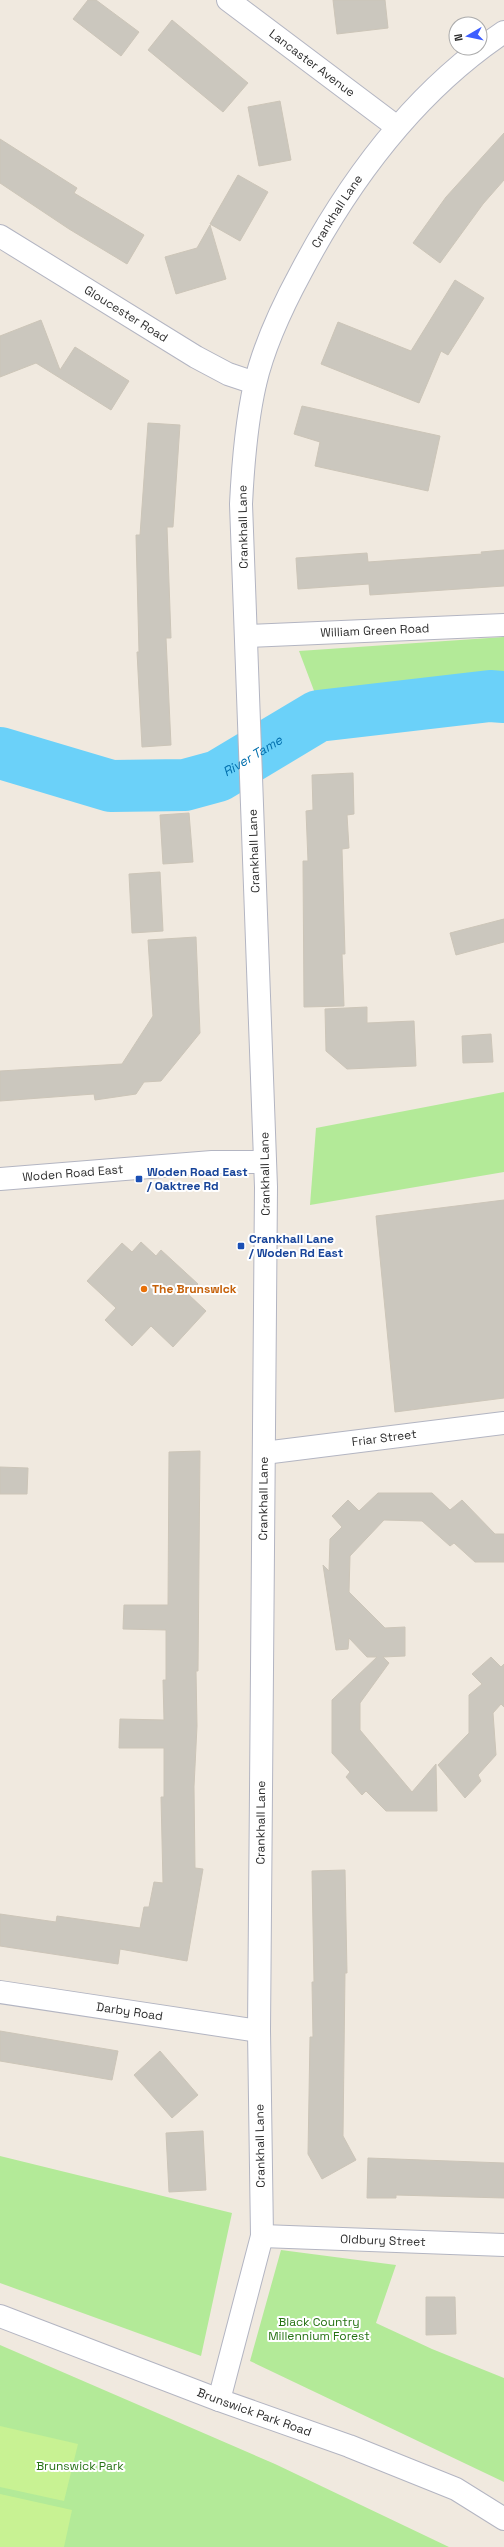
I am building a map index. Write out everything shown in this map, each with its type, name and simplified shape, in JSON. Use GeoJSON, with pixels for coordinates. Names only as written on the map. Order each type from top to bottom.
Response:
{"type":"FeatureCollection","features":[{"type":"Feature","properties":{"kind":"street","name":"Lancaster Avenue"},"geometry":{"type":"LineString","coordinates":[[228,0],[397,127]]}},
{"type":"Feature","properties":{"kind":"street","name":"Crankhall Lane"},"geometry":{"type":"LineString","coordinates":[[219,2400],[262,2236],[260,2031],[265,1162],[241,504],[244,446],[255,383],[276,324],[323,231],[397,127],[475,52],[504,32]]}},
{"type":"Feature","properties":{"kind":"street","name":"Gloucester Road"},"geometry":{"type":"LineString","coordinates":[[0,236],[196,357],[228,374],[255,383]]}},
{"type":"Feature","properties":{"kind":"street","name":"William Green Road"},"geometry":{"type":"LineString","coordinates":[[247,636],[504,625]]}},
{"type":"Feature","properties":{"kind":"street","name":"Woden Road East"},"geometry":{"type":"LineString","coordinates":[[0,1179],[212,1162],[265,1162]]}},
{"type":"Feature","properties":{"kind":"street","name":"Friar Street"},"geometry":{"type":"LineString","coordinates":[[264,1453],[504,1423]]}},
{"type":"Feature","properties":{"kind":"street","name":"Darby Road"},"geometry":{"type":"LineString","coordinates":[[0,1992],[260,2031]]}},
{"type":"Feature","properties":{"kind":"street","name":"Oldbury Street"},"geometry":{"type":"LineString","coordinates":[[262,2236],[504,2245]]}},
{"type":"Feature","properties":{"kind":"street","name":"Brunswick Park Road"},"geometry":{"type":"LineString","coordinates":[[0,2316],[219,2400],[350,2446],[456,2489],[504,2519]]}},
{"type":"Feature","properties":{"kind":"green space"},"geometry":{"type":"Polygon","coordinates":[[[504,637],[504,681],[458,682],[316,696],[299,651],[504,637]]]}},
{"type":"Feature","properties":{"kind":"green space"},"geometry":{"type":"Polygon","coordinates":[[[504,1092],[504,1172],[310,1205],[316,1128],[504,1092]]]}},
{"type":"Feature","properties":{"kind":"green space"},"geometry":{"type":"Polygon","coordinates":[[[0,2156],[232,2213],[201,2356],[0,2283],[0,2156]]]}},
{"type":"Feature","properties":{"kind":"green space","name":"Black Country Millennium Forest"},"geometry":{"type":"Polygon","coordinates":[[[281,2250],[396,2265],[376,2323],[432,2349],[504,2378],[504,2482],[250,2361],[281,2250]]]}},
{"type":"Feature","properties":{"kind":"green space","name":"Brunswick Park"},"geometry":{"type":"Polygon","coordinates":[[[0,2345],[275,2464],[449,2547],[0,2547],[0,2345]]]}},
{"type":"Feature","properties":{"kind":"green space"},"geometry":{"type":"Polygon","coordinates":[[[0,2426],[78,2444],[64,2501],[0,2487],[0,2426]]]}},
{"type":"Feature","properties":{"kind":"green space"},"geometry":{"type":"Polygon","coordinates":[[[0,2494],[72,2510],[64,2547],[0,2547],[0,2494]]]}},
{"type":"Feature","properties":{"kind":"building"},"geometry":{"type":"Polygon","coordinates":[[[88,0],[96,0],[139,32],[121,56],[73,19],[88,0]]]}},
{"type":"Feature","properties":{"kind":"building"},"geometry":{"type":"Polygon","coordinates":[[[333,0],[385,0],[388,28],[337,34],[333,0]]]}},
{"type":"Feature","properties":{"kind":"building"},"geometry":{"type":"Polygon","coordinates":[[[172,20],[248,83],[223,112],[148,50],[172,20]]]}},
{"type":"Feature","properties":{"kind":"building"},"geometry":{"type":"Polygon","coordinates":[[[280,101],[291,160],[259,166],[248,107],[280,101]]]}},
{"type":"Feature","properties":{"kind":"building"},"geometry":{"type":"Polygon","coordinates":[[[504,133],[504,180],[483,204],[440,263],[413,243],[446,197],[504,133]]]}},
{"type":"Feature","properties":{"kind":"building"},"geometry":{"type":"Polygon","coordinates":[[[0,139],[77,188],[74,193],[144,235],[127,264],[69,229],[0,183],[0,139]]]}},
{"type":"Feature","properties":{"kind":"building"},"geometry":{"type":"Polygon","coordinates":[[[238,175],[268,192],[240,241],[210,224],[238,175]]]}},
{"type":"Feature","properties":{"kind":"building"},"geometry":{"type":"Polygon","coordinates":[[[210,225],[226,279],[176,294],[165,257],[197,248],[210,225]]]}},
{"type":"Feature","properties":{"kind":"building"},"geometry":{"type":"Polygon","coordinates":[[[455,280],[484,298],[448,355],[441,351],[419,403],[321,364],[338,322],[411,351],[455,280]]]}},
{"type":"Feature","properties":{"kind":"building"},"geometry":{"type":"Polygon","coordinates":[[[41,320],[60,370],[75,347],[129,381],[111,410],[36,363],[0,377],[0,336],[41,320]]]}},
{"type":"Feature","properties":{"kind":"building"},"geometry":{"type":"Polygon","coordinates":[[[302,406],[440,436],[428,491],[315,466],[320,442],[294,434],[302,406]]]}},
{"type":"Feature","properties":{"kind":"building"},"geometry":{"type":"Polygon","coordinates":[[[148,423],[180,425],[173,527],[167,527],[171,638],[166,638],[171,745],[142,747],[137,652],[139,652],[136,535],[140,535],[148,423]]]}},
{"type":"Feature","properties":{"kind":"building"},"geometry":{"type":"Polygon","coordinates":[[[504,550],[504,586],[370,595],[369,584],[298,589],[296,558],[367,553],[368,562],[482,554],[481,552],[504,550]]]}},
{"type":"Feature","properties":{"kind":"building"},"geometry":{"type":"Polygon","coordinates":[[[353,773],[354,814],[347,815],[349,848],[342,849],[345,954],[342,954],[344,1006],[304,1007],[303,861],[308,861],[306,811],[313,810],[312,775],[353,773]]]}},
{"type":"Feature","properties":{"kind":"building"},"geometry":{"type":"Polygon","coordinates":[[[189,813],[193,862],[163,864],[160,815],[189,813]]]}},
{"type":"Feature","properties":{"kind":"building"},"geometry":{"type":"Polygon","coordinates":[[[160,872],[163,931],[132,933],[129,874],[160,872]]]}},
{"type":"Feature","properties":{"kind":"building"},"geometry":{"type":"Polygon","coordinates":[[[504,919],[504,942],[456,955],[450,933],[504,919]]]}},
{"type":"Feature","properties":{"kind":"building"},"geometry":{"type":"Polygon","coordinates":[[[196,937],[200,1033],[161,1081],[144,1082],[136,1094],[95,1100],[94,1094],[0,1101],[0,1071],[122,1064],[153,1016],[148,940],[196,937]]]}},
{"type":"Feature","properties":{"kind":"building"},"geometry":{"type":"Polygon","coordinates":[[[367,1007],[367,1023],[414,1021],[416,1066],[347,1069],[326,1051],[325,1009],[367,1007]]]}},
{"type":"Feature","properties":{"kind":"building"},"geometry":{"type":"Polygon","coordinates":[[[491,1034],[493,1062],[463,1063],[462,1036],[491,1034]]]}},
{"type":"Feature","properties":{"kind":"building"},"geometry":{"type":"Polygon","coordinates":[[[504,1200],[504,1398],[395,1412],[376,1216],[504,1200]]]}},
{"type":"Feature","properties":{"kind":"building","name":"The Brunswick"},"geometry":{"type":"Polygon","coordinates":[[[141,1242],[156,1256],[161,1250],[198,1284],[188,1294],[206,1311],[173,1347],[151,1326],[132,1346],[105,1320],[116,1308],[87,1281],[122,1243],[132,1252],[141,1242]]]}},
{"type":"Feature","properties":{"kind":"building"},"geometry":{"type":"Polygon","coordinates":[[[200,1451],[198,1671],[196,1671],[197,1726],[194,1787],[195,1868],[203,1869],[187,1961],[120,1949],[118,1964],[0,1946],[0,1914],[56,1922],[57,1916],[140,1928],[144,1907],[149,1907],[154,1882],[163,1883],[161,1797],[164,1797],[164,1748],[119,1748],[120,1719],[164,1720],[163,1680],[166,1680],[166,1630],[123,1629],[124,1605],[168,1605],[169,1452],[200,1451]]]}},
{"type":"Feature","properties":{"kind":"building"},"geometry":{"type":"Polygon","coordinates":[[[0,1467],[28,1468],[27,1494],[0,1494],[0,1467]]]}},
{"type":"Feature","properties":{"kind":"building"},"geometry":{"type":"Polygon","coordinates":[[[378,1493],[432,1493],[450,1510],[462,1500],[495,1534],[504,1534],[504,1562],[475,1562],[454,1543],[450,1546],[422,1521],[384,1520],[350,1556],[349,1592],[385,1628],[405,1627],[405,1656],[383,1657],[389,1663],[360,1703],[360,1730],[412,1792],[436,1764],[437,1811],[386,1811],[366,1791],[362,1795],[346,1777],[350,1772],[332,1753],[332,1700],[377,1657],[367,1657],[349,1638],[348,1649],[336,1650],[323,1565],[329,1571],[330,1539],[342,1527],[332,1516],[348,1500],[359,1511],[378,1493]]]}},
{"type":"Feature","properties":{"kind":"building"},"geometry":{"type":"Polygon","coordinates":[[[491,1657],[501,1667],[504,1664],[504,1707],[501,1704],[493,1713],[496,1755],[478,1775],[481,1781],[465,1798],[438,1765],[469,1733],[469,1695],[482,1684],[472,1674],[491,1657]]]}},
{"type":"Feature","properties":{"kind":"building"},"geometry":{"type":"Polygon","coordinates":[[[345,1870],[347,1973],[345,1973],[343,2136],[356,2160],[322,2179],[308,2154],[310,2037],[313,2037],[312,1982],[314,1982],[312,1871],[345,1870]]]}},
{"type":"Feature","properties":{"kind":"building"},"geometry":{"type":"Polygon","coordinates":[[[0,2031],[118,2051],[112,2080],[0,2061],[0,2031]]]}},
{"type":"Feature","properties":{"kind":"building"},"geometry":{"type":"Polygon","coordinates":[[[160,2051],[198,2095],[172,2118],[134,2075],[160,2051]]]}},
{"type":"Feature","properties":{"kind":"building"},"geometry":{"type":"Polygon","coordinates":[[[203,2131],[206,2190],[169,2192],[166,2133],[203,2131]]]}},
{"type":"Feature","properties":{"kind":"building"},"geometry":{"type":"Polygon","coordinates":[[[368,2158],[504,2163],[504,2198],[396,2195],[396,2198],[367,2198],[368,2158]]]}},
{"type":"Feature","properties":{"kind":"building"},"geometry":{"type":"Polygon","coordinates":[[[426,2297],[455,2297],[456,2334],[426,2335],[426,2297]]]}},
{"type":"Feature","properties":{"kind":"waterway","name":"River Tame"},"geometry":{"type":"LineString","coordinates":[[0,753],[111,786],[185,785],[218,776],[318,716],[490,696],[504,697]]}},
{"type":"Feature","properties":{"kind":"place","name":"Woden Road East / Oaktree Rd"},"geometry":{"type":"Point","coordinates":[139,1179]}},
{"type":"Feature","properties":{"kind":"place","name":"Crankhall Lane / Woden Rd East"},"geometry":{"type":"Point","coordinates":[241,1246]}},
{"type":"Feature","properties":{"kind":"place","name":"The Brunswick"},"geometry":{"type":"Point","coordinates":[144,1289]}}]}
